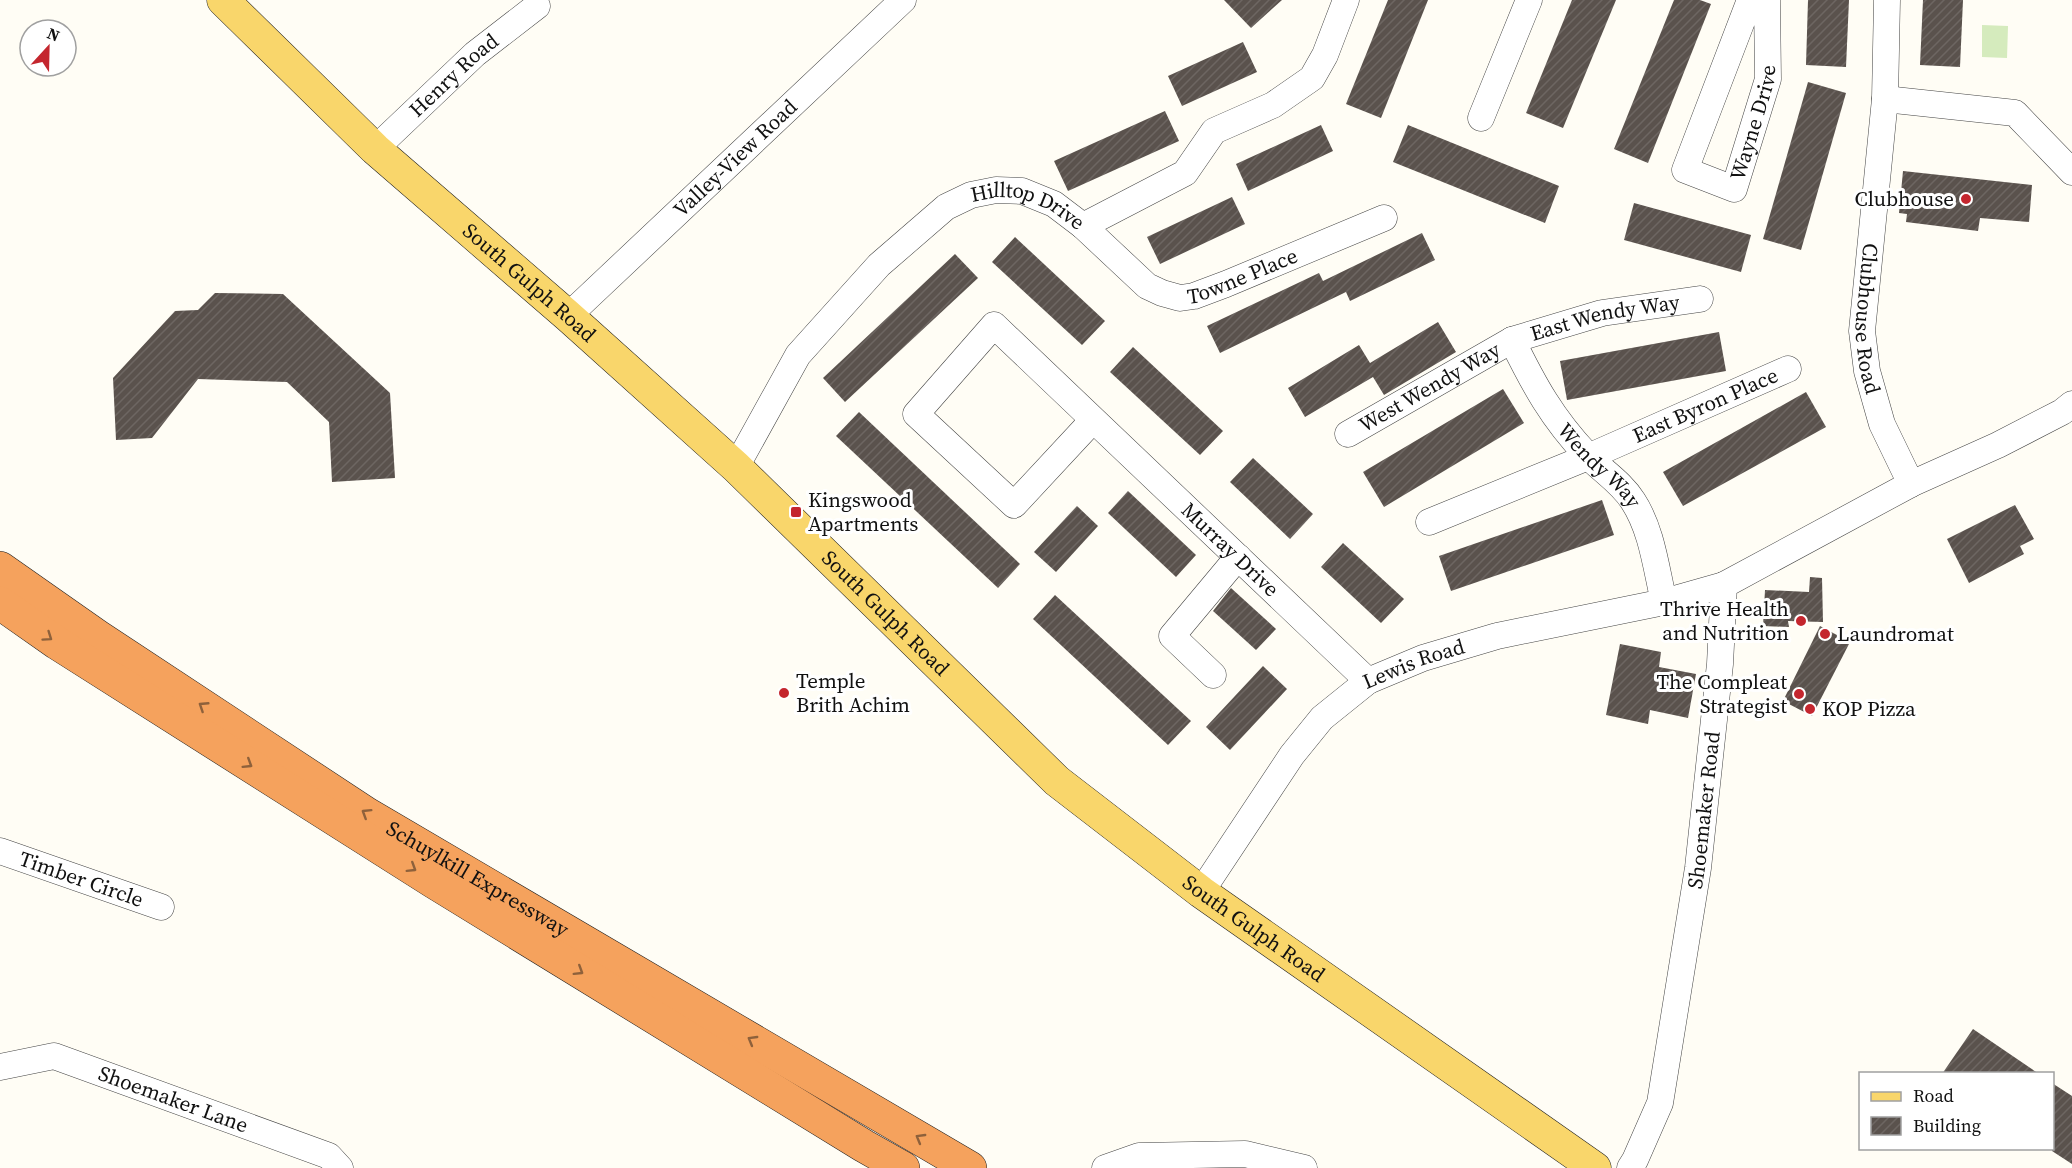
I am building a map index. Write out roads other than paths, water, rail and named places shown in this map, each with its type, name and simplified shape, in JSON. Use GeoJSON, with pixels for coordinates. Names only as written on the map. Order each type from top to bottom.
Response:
{"type":"FeatureCollection","features":[{"type":"Feature","properties":{"kind":"highway","name":"Schuylkill Expressway"},"geometry":{"type":"LineString","coordinates":[[0,568],[97,636],[367,814],[970,1168]]}},
{"type":"Feature","properties":{"kind":"highway","name":"Schuylkill Expressway"},"geometry":{"type":"LineString","coordinates":[[0,603],[57,643],[434,882],[903,1168]]}},
{"type":"Feature","properties":{"kind":"main road","name":"South Gulph Road"},"geometry":{"type":"LineString","coordinates":[[223,0],[375,149],[568,316],[736,467],[1057,781],[1201,892],[1595,1168]]}},
{"type":"Feature","properties":{"kind":"street","name":"Valley-View Road"},"geometry":{"type":"LineString","coordinates":[[568,316],[903,0]]}},
{"type":"Feature","properties":{"kind":"street","name":"Hilltop Drive"},"geometry":{"type":"LineString","coordinates":[[736,467],[798,355],[879,264],[946,207],[971,195],[996,190],[1022,191],[1054,204],[1083,226],[1185,173],[1214,131],[1274,105],[1312,78],[1325,55],[1346,0]]}},
{"type":"Feature","properties":{"kind":"street"},"geometry":{"type":"LineString","coordinates":[[1481,118],[1529,0]]}},
{"type":"Feature","properties":{"kind":"street","name":"Wayne Drive"},"geometry":{"type":"LineString","coordinates":[[1750,0],[1684,170],[1734,189],[1768,80],[1767,0]]}},
{"type":"Feature","properties":{"kind":"street","name":"Clubhouse Road"},"geometry":{"type":"LineString","coordinates":[[1887,0],[1885,99],[1862,331],[1867,371],[1882,424],[1911,484]]}},
{"type":"Feature","properties":{"kind":"street","name":"Henry Road"},"geometry":{"type":"LineString","coordinates":[[375,149],[475,54],[537,6]]}},
{"type":"Feature","properties":{"kind":"street"},"geometry":{"type":"LineString","coordinates":[[1885,99],[2015,113],[2072,172]]}},
{"type":"Feature","properties":{"kind":"street","name":"Towne Place"},"geometry":{"type":"LineString","coordinates":[[1083,226],[1147,286],[1180,298],[1194,296],[1226,284],[1384,218]]}},
{"type":"Feature","properties":{"kind":"street","name":"East Wendy Way"},"geometry":{"type":"LineString","coordinates":[[1512,340],[1602,312],[1700,299]]}},
{"type":"Feature","properties":{"kind":"street","name":"Murray Drive"},"geometry":{"type":"LineString","coordinates":[[1093,420],[1014,505],[916,414],[994,325],[1368,681]]}},
{"type":"Feature","properties":{"kind":"street","name":"West Wendy Way"},"geometry":{"type":"LineString","coordinates":[[1348,434],[1512,340]]}},
{"type":"Feature","properties":{"kind":"street","name":"Wendy Way"},"geometry":{"type":"LineString","coordinates":[[1512,340],[1552,415],[1588,457],[1617,480],[1633,501],[1649,534],[1664,602]]}},
{"type":"Feature","properties":{"kind":"street","name":"East Byron Place"},"geometry":{"type":"LineString","coordinates":[[1429,522],[1588,457],[1788,369]]}},
{"type":"Feature","properties":{"kind":"street"},"geometry":{"type":"LineString","coordinates":[[1724,585],[1911,484],[1998,445],[2062,412],[2072,404]]}},
{"type":"Feature","properties":{"kind":"street"},"geometry":{"type":"LineString","coordinates":[[1213,675],[1172,636],[1238,557]]}},
{"type":"Feature","properties":{"kind":"street","name":"Lewis Road"},"geometry":{"type":"LineString","coordinates":[[1201,892],[1292,755],[1322,718],[1368,681],[1423,658],[1497,636],[1664,602],[1724,585]]}},
{"type":"Feature","properties":{"kind":"street","name":"Shoemaker Road"},"geometry":{"type":"LineString","coordinates":[[1630,1168],[1660,1103],[1684,958],[1699,857],[1720,664],[1724,585]]}},
{"type":"Feature","properties":{"kind":"street","name":"Timber Circle"},"geometry":{"type":"LineString","coordinates":[[0,851],[161,907]]}},
{"type":"Feature","properties":{"kind":"street","name":"Shoemaker Lane"},"geometry":{"type":"LineString","coordinates":[[0,1067],[54,1056],[329,1156],[340,1168]]}},
{"type":"Feature","properties":{"kind":"street"},"geometry":{"type":"LineString","coordinates":[[1105,1168],[1139,1156],[1245,1154],[1304,1168]]}},
{"type":"Feature","properties":{"kind":"place","name":"Clubhouse"},"geometry":{"type":"Point","coordinates":[1966,199]}},
{"type":"Feature","properties":{"kind":"place","name":"Kingswood Apartments"},"geometry":{"type":"Point","coordinates":[796,512]}},
{"type":"Feature","properties":{"kind":"place","name":"Thrive Health and Nutrition"},"geometry":{"type":"Point","coordinates":[1801,621]}},
{"type":"Feature","properties":{"kind":"place","name":"Laundromat"},"geometry":{"type":"Point","coordinates":[1825,634]}},
{"type":"Feature","properties":{"kind":"place","name":"Temple Brith Achim"},"geometry":{"type":"Point","coordinates":[784,693]}},
{"type":"Feature","properties":{"kind":"place","name":"The Compleat Strategist"},"geometry":{"type":"Point","coordinates":[1799,694]}},
{"type":"Feature","properties":{"kind":"place","name":"KOP Pizza"},"geometry":{"type":"Point","coordinates":[1810,709]}}]}
